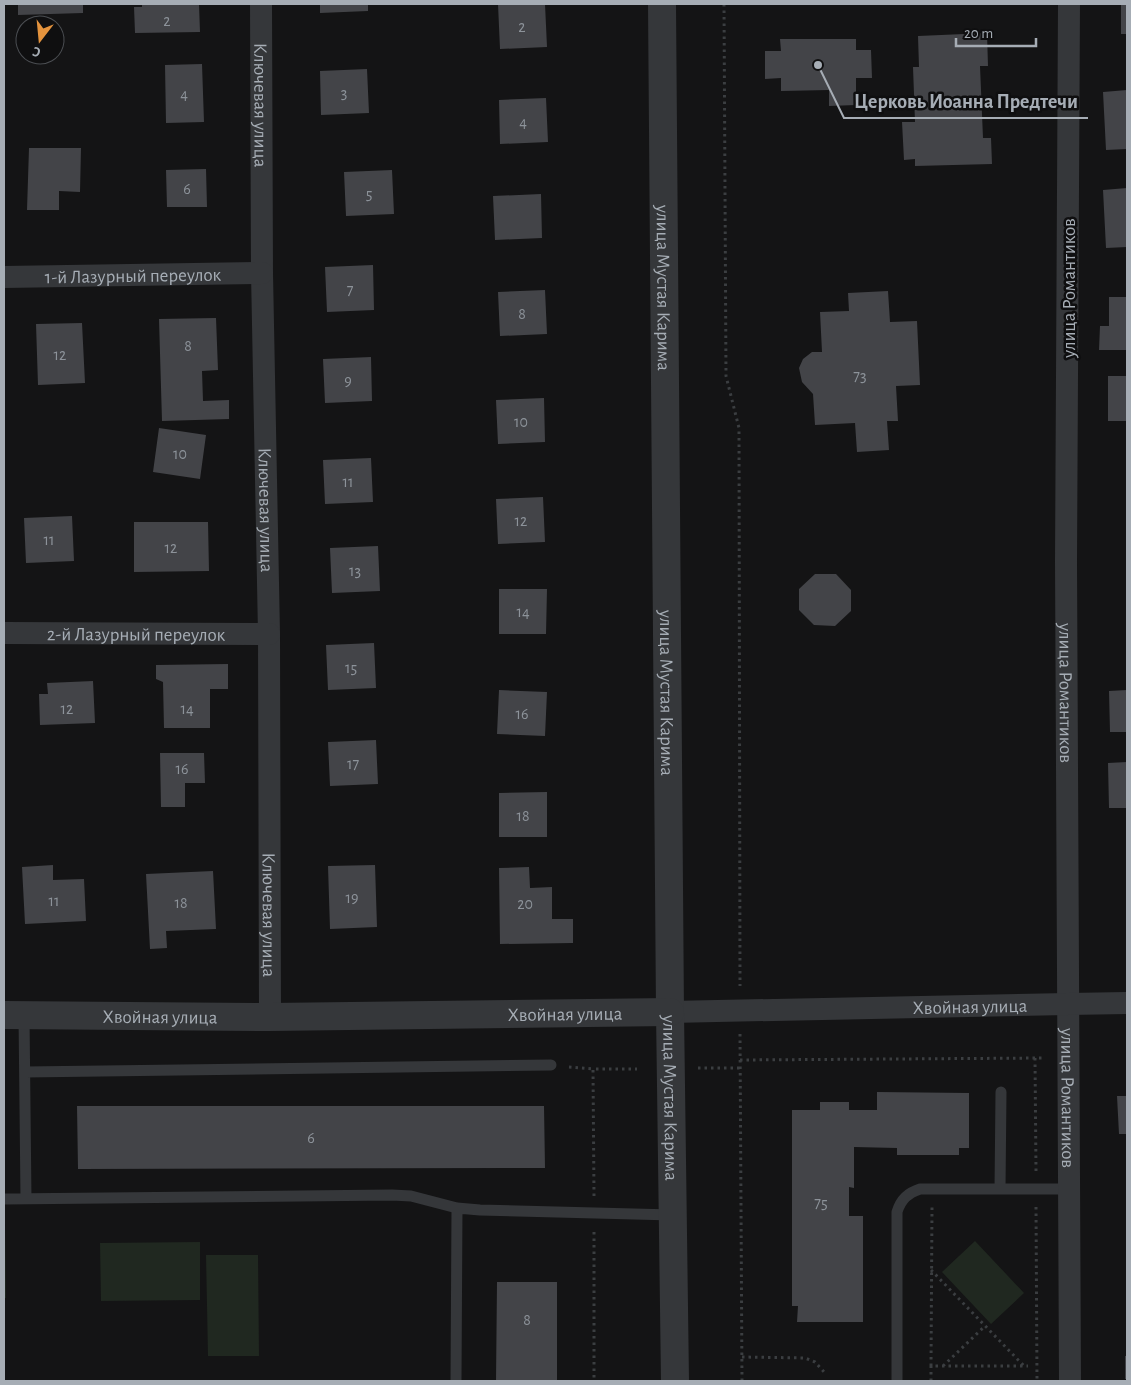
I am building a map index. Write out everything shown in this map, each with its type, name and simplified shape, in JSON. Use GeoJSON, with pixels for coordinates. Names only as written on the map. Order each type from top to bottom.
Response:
{"type":"FeatureCollection","features":[{"type":"Feature","properties":{"kind":"street","name":"Ключевая улица"},"geometry":{"type":"LineString","coordinates":[[261,4],[262,273],[269,634],[270,1016]]}},
{"type":"Feature","properties":{"kind":"street","name":"улица Мустая Карима"},"geometry":{"type":"LineString","coordinates":[[662,4],[670,1012],[675,1381]]}},
{"type":"Feature","properties":{"kind":"street","name":"улица Романтиков"},"geometry":{"type":"LineString","coordinates":[[1069,4],[1066,542],[1070,1381]]}},
{"type":"Feature","properties":{"kind":"street","name":"1-й Лазурный переулок"},"geometry":{"type":"LineString","coordinates":[[4,277],[262,273]]}},
{"type":"Feature","properties":{"kind":"street","name":"2-й Лазурный переулок"},"geometry":{"type":"LineString","coordinates":[[4,633],[269,634]]}},
{"type":"Feature","properties":{"kind":"street","name":"Хвойная улица"},"geometry":{"type":"LineString","coordinates":[[14,1015],[270,1016],[670,1012],[1127,1004]]}},
{"type":"Feature","properties":{"kind":"lane"},"geometry":{"type":"LineString","coordinates":[[14,1015],[25,1072],[26,1199]]}},
{"type":"Feature","properties":{"kind":"lane"},"geometry":{"type":"LineString","coordinates":[[25,1072],[551,1065]]}},
{"type":"Feature","properties":{"kind":"lane"},"geometry":{"type":"LineString","coordinates":[[1000,1189],[1001,1092]]}},
{"type":"Feature","properties":{"kind":"lane"},"geometry":{"type":"LineString","coordinates":[[897,1381],[897,1212],[904,1198],[920,1188],[1069,1189]]}},
{"type":"Feature","properties":{"kind":"lane"},"geometry":{"type":"LineString","coordinates":[[4,1200],[392,1195],[425,1198],[457,1208],[480,1210],[673,1215]]}},
{"type":"Feature","properties":{"kind":"lane"},"geometry":{"type":"LineString","coordinates":[[456,1381],[457,1208]]}},
{"type":"Feature","properties":{"kind":"path"},"geometry":{"type":"LineString","coordinates":[[724,4],[726,376],[739,428],[742,1381]]}},
{"type":"Feature","properties":{"kind":"path"},"geometry":{"type":"LineString","coordinates":[[1035,1058],[1037,1381]]}},
{"type":"Feature","properties":{"kind":"path"},"geometry":{"type":"LineString","coordinates":[[740,1060],[1068,1058]]}},
{"type":"Feature","properties":{"kind":"path"},"geometry":{"type":"LineString","coordinates":[[551,1065],[593,1069]]}},
{"type":"Feature","properties":{"kind":"path"},"geometry":{"type":"LineString","coordinates":[[698,1068],[740,1068]]}},
{"type":"Feature","properties":{"kind":"path"},"geometry":{"type":"LineString","coordinates":[[931,1381],[932,1188]]}},
{"type":"Feature","properties":{"kind":"path"},"geometry":{"type":"LineString","coordinates":[[931,1270],[1024,1366]]}},
{"type":"Feature","properties":{"kind":"path"},"geometry":{"type":"LineString","coordinates":[[943,1366],[985,1326]]}},
{"type":"Feature","properties":{"kind":"path"},"geometry":{"type":"LineString","coordinates":[[742,1357],[806,1358],[815,1362],[825,1373]]}},
{"type":"Feature","properties":{"kind":"path"},"geometry":{"type":"LineString","coordinates":[[931,1366],[1028,1366]]}},
{"type":"Feature","properties":{"kind":"shaded area"},"geometry":{"type":"Polygon","coordinates":[[[5,1224],[6,1298],[4,1298],[5,1224]]]}},
{"type":"Feature","properties":{"kind":"shaded area"},"geometry":{"type":"Polygon","coordinates":[[[975,1241],[1024,1293],[991,1324],[942,1272],[975,1241]]]}},
{"type":"Feature","properties":{"kind":"shaded area"},"geometry":{"type":"Polygon","coordinates":[[[200,1242],[200,1300],[101,1301],[100,1243],[200,1242]]]}},
{"type":"Feature","properties":{"kind":"shaded area"},"geometry":{"type":"Polygon","coordinates":[[[206,1255],[258,1255],[259,1356],[208,1356],[206,1255]]]}},
{"type":"Feature","properties":{"kind":"building"},"geometry":{"type":"Polygon","coordinates":[[[18,4],[83,4],[83,13],[18,15],[18,4]]]}},
{"type":"Feature","properties":{"kind":"building"},"geometry":{"type":"Polygon","coordinates":[[[142,4],[199,4],[200,32],[135,33],[134,7],[142,7],[142,4]]]}},
{"type":"Feature","properties":{"kind":"building"},"geometry":{"type":"Polygon","coordinates":[[[320,4],[368,4],[368,11],[320,13],[320,4]]]}},
{"type":"Feature","properties":{"kind":"building"},"geometry":{"type":"Polygon","coordinates":[[[498,4],[545,4],[547,47],[500,49],[498,4]]]}},
{"type":"Feature","properties":{"kind":"building"},"geometry":{"type":"Polygon","coordinates":[[[1121,4],[1127,4],[1127,34],[1121,34],[1121,4]]]}},
{"type":"Feature","properties":{"kind":"building"},"geometry":{"type":"Polygon","coordinates":[[[987,33],[988,66],[980,66],[983,138],[991,138],[992,164],[915,166],[915,159],[904,160],[902,122],[915,122],[913,67],[919,67],[918,36],[987,33]]]}},
{"type":"Feature","properties":{"kind":"building"},"geometry":{"type":"Polygon","coordinates":[[[780,39],[856,39],[856,50],[871,50],[872,78],[856,78],[856,105],[829,106],[829,90],[781,91],[781,78],[765,79],[765,51],[781,51],[780,39]]]}},
{"type":"Feature","properties":{"kind":"building"},"geometry":{"type":"Polygon","coordinates":[[[202,64],[204,122],[166,123],[165,65],[202,64]]]}},
{"type":"Feature","properties":{"kind":"building"},"geometry":{"type":"Polygon","coordinates":[[[367,69],[369,113],[321,115],[320,71],[367,69]]]}},
{"type":"Feature","properties":{"kind":"building"},"geometry":{"type":"Polygon","coordinates":[[[1127,90],[1127,149],[1106,150],[1103,92],[1127,90]]]}},
{"type":"Feature","properties":{"kind":"building"},"geometry":{"type":"Polygon","coordinates":[[[546,98],[548,142],[500,144],[499,100],[546,98]]]}},
{"type":"Feature","properties":{"kind":"building"},"geometry":{"type":"Polygon","coordinates":[[[29,148],[81,148],[80,192],[59,191],[59,210],[27,210],[29,148]]]}},
{"type":"Feature","properties":{"kind":"building"},"geometry":{"type":"Polygon","coordinates":[[[206,169],[207,207],[167,207],[166,170],[206,169]]]}},
{"type":"Feature","properties":{"kind":"building"},"geometry":{"type":"Polygon","coordinates":[[[392,170],[394,214],[346,216],[344,172],[392,170]]]}},
{"type":"Feature","properties":{"kind":"building"},"geometry":{"type":"Polygon","coordinates":[[[1127,188],[1127,247],[1106,248],[1103,190],[1127,188]]]}},
{"type":"Feature","properties":{"kind":"building"},"geometry":{"type":"Polygon","coordinates":[[[541,194],[542,238],[495,240],[493,196],[541,194]]]}},
{"type":"Feature","properties":{"kind":"building"},"geometry":{"type":"Polygon","coordinates":[[[373,265],[374,310],[327,312],[325,267],[373,265]]]}},
{"type":"Feature","properties":{"kind":"building"},"geometry":{"type":"Polygon","coordinates":[[[545,290],[547,334],[500,336],[498,292],[545,290]]]}},
{"type":"Feature","properties":{"kind":"building"},"geometry":{"type":"Polygon","coordinates":[[[888,291],[890,322],[917,321],[920,385],[896,386],[898,421],[887,421],[889,450],[857,452],[855,423],[815,425],[813,394],[802,382],[799,368],[803,359],[812,352],[822,352],[820,312],[849,311],[848,293],[888,291]]]}},
{"type":"Feature","properties":{"kind":"building"},"geometry":{"type":"Polygon","coordinates":[[[1109,297],[1127,297],[1127,350],[1099,350],[1100,326],[1109,326],[1109,297]]]}},
{"type":"Feature","properties":{"kind":"building"},"geometry":{"type":"Polygon","coordinates":[[[216,318],[218,370],[202,371],[203,401],[229,400],[229,419],[162,421],[159,319],[216,318]]]}},
{"type":"Feature","properties":{"kind":"building"},"geometry":{"type":"Polygon","coordinates":[[[82,323],[85,383],[38,385],[36,324],[82,323]]]}},
{"type":"Feature","properties":{"kind":"building"},"geometry":{"type":"Polygon","coordinates":[[[371,357],[372,401],[325,403],[323,359],[371,357]]]}},
{"type":"Feature","properties":{"kind":"building"},"geometry":{"type":"Polygon","coordinates":[[[1108,376],[1127,376],[1127,421],[1108,421],[1108,376]]]}},
{"type":"Feature","properties":{"kind":"building"},"geometry":{"type":"Polygon","coordinates":[[[544,398],[545,442],[498,444],[496,400],[544,398]]]}},
{"type":"Feature","properties":{"kind":"building"},"geometry":{"type":"Polygon","coordinates":[[[159,428],[206,435],[200,479],[153,472],[159,428]]]}},
{"type":"Feature","properties":{"kind":"building"},"geometry":{"type":"Polygon","coordinates":[[[371,458],[373,502],[325,504],[323,460],[371,458]]]}},
{"type":"Feature","properties":{"kind":"building"},"geometry":{"type":"Polygon","coordinates":[[[543,497],[545,542],[498,544],[496,499],[543,497]]]}},
{"type":"Feature","properties":{"kind":"building"},"geometry":{"type":"Polygon","coordinates":[[[72,516],[74,561],[26,563],[24,518],[72,516]]]}},
{"type":"Feature","properties":{"kind":"building"},"geometry":{"type":"Polygon","coordinates":[[[134,522],[208,522],[209,571],[134,572],[134,522]]]}},
{"type":"Feature","properties":{"kind":"building"},"geometry":{"type":"Polygon","coordinates":[[[378,546],[380,591],[332,593],[330,548],[378,546]]]}},
{"type":"Feature","properties":{"kind":"building"},"geometry":{"type":"Polygon","coordinates":[[[815,574],[836,574],[851,590],[851,611],[835,626],[814,625],[799,610],[799,589],[815,574]]]}},
{"type":"Feature","properties":{"kind":"building"},"geometry":{"type":"Polygon","coordinates":[[[499,589],[547,589],[546,634],[499,634],[499,589]]]}},
{"type":"Feature","properties":{"kind":"building"},"geometry":{"type":"Polygon","coordinates":[[[374,643],[376,688],[328,690],[326,645],[374,643]]]}},
{"type":"Feature","properties":{"kind":"building"},"geometry":{"type":"Polygon","coordinates":[[[228,664],[228,689],[210,689],[210,728],[164,728],[163,682],[156,679],[156,665],[228,664]]]}},
{"type":"Feature","properties":{"kind":"building"},"geometry":{"type":"Polygon","coordinates":[[[93,681],[95,723],[40,725],[39,694],[48,694],[47,683],[93,681]]]}},
{"type":"Feature","properties":{"kind":"building"},"geometry":{"type":"Polygon","coordinates":[[[499,690],[547,692],[545,736],[497,734],[499,690]]]}},
{"type":"Feature","properties":{"kind":"building"},"geometry":{"type":"Polygon","coordinates":[[[1127,690],[1127,732],[1110,732],[1109,691],[1127,690]]]}},
{"type":"Feature","properties":{"kind":"building"},"geometry":{"type":"Polygon","coordinates":[[[376,740],[378,784],[330,786],[328,742],[376,740]]]}},
{"type":"Feature","properties":{"kind":"building"},"geometry":{"type":"Polygon","coordinates":[[[160,753],[204,753],[205,783],[185,783],[185,807],[161,807],[160,753]]]}},
{"type":"Feature","properties":{"kind":"building"},"geometry":{"type":"Polygon","coordinates":[[[1127,762],[1127,808],[1109,808],[1108,763],[1127,762]]]}},
{"type":"Feature","properties":{"kind":"building"},"geometry":{"type":"Polygon","coordinates":[[[547,792],[547,837],[499,837],[499,793],[547,792]]]}},
{"type":"Feature","properties":{"kind":"building"},"geometry":{"type":"Polygon","coordinates":[[[53,865],[53,880],[84,879],[86,921],[25,924],[22,867],[53,865]]]}},
{"type":"Feature","properties":{"kind":"building"},"geometry":{"type":"Polygon","coordinates":[[[375,865],[377,927],[330,929],[328,866],[375,865]]]}},
{"type":"Feature","properties":{"kind":"building"},"geometry":{"type":"Polygon","coordinates":[[[529,867],[530,888],[552,887],[552,919],[573,919],[573,943],[500,944],[499,868],[529,867]]]}},
{"type":"Feature","properties":{"kind":"building"},"geometry":{"type":"Polygon","coordinates":[[[213,871],[216,929],[166,931],[167,948],[150,949],[146,874],[213,871]]]}},
{"type":"Feature","properties":{"kind":"building"},"geometry":{"type":"Polygon","coordinates":[[[877,1092],[969,1093],[969,1148],[959,1148],[959,1155],[897,1155],[897,1148],[854,1147],[854,1188],[849,1187],[849,1216],[863,1216],[863,1322],[797,1322],[798,1306],[792,1306],[792,1110],[820,1110],[820,1102],[849,1102],[849,1110],[877,1110],[877,1092]]]}},
{"type":"Feature","properties":{"kind":"building"},"geometry":{"type":"Polygon","coordinates":[[[1117,1096],[1127,1096],[1127,1134],[1119,1134],[1117,1096]]]}},
{"type":"Feature","properties":{"kind":"building"},"geometry":{"type":"Polygon","coordinates":[[[77,1106],[544,1106],[545,1168],[78,1169],[77,1106]]]}},
{"type":"Feature","properties":{"kind":"building"},"geometry":{"type":"Polygon","coordinates":[[[497,1282],[557,1282],[557,1381],[496,1381],[497,1282]]]}},
{"type":"Feature","properties":{"kind":"building"},"geometry":{"type":"Polygon","coordinates":[[[1125,1356],[1127,1356],[1127,1379],[1125,1379],[1125,1356]]]}},
{"type":"Feature","properties":{"kind":"place","name":"Церковь Иоанна Предтечи"},"geometry":{"type":"Point","coordinates":[818,65]}}]}
